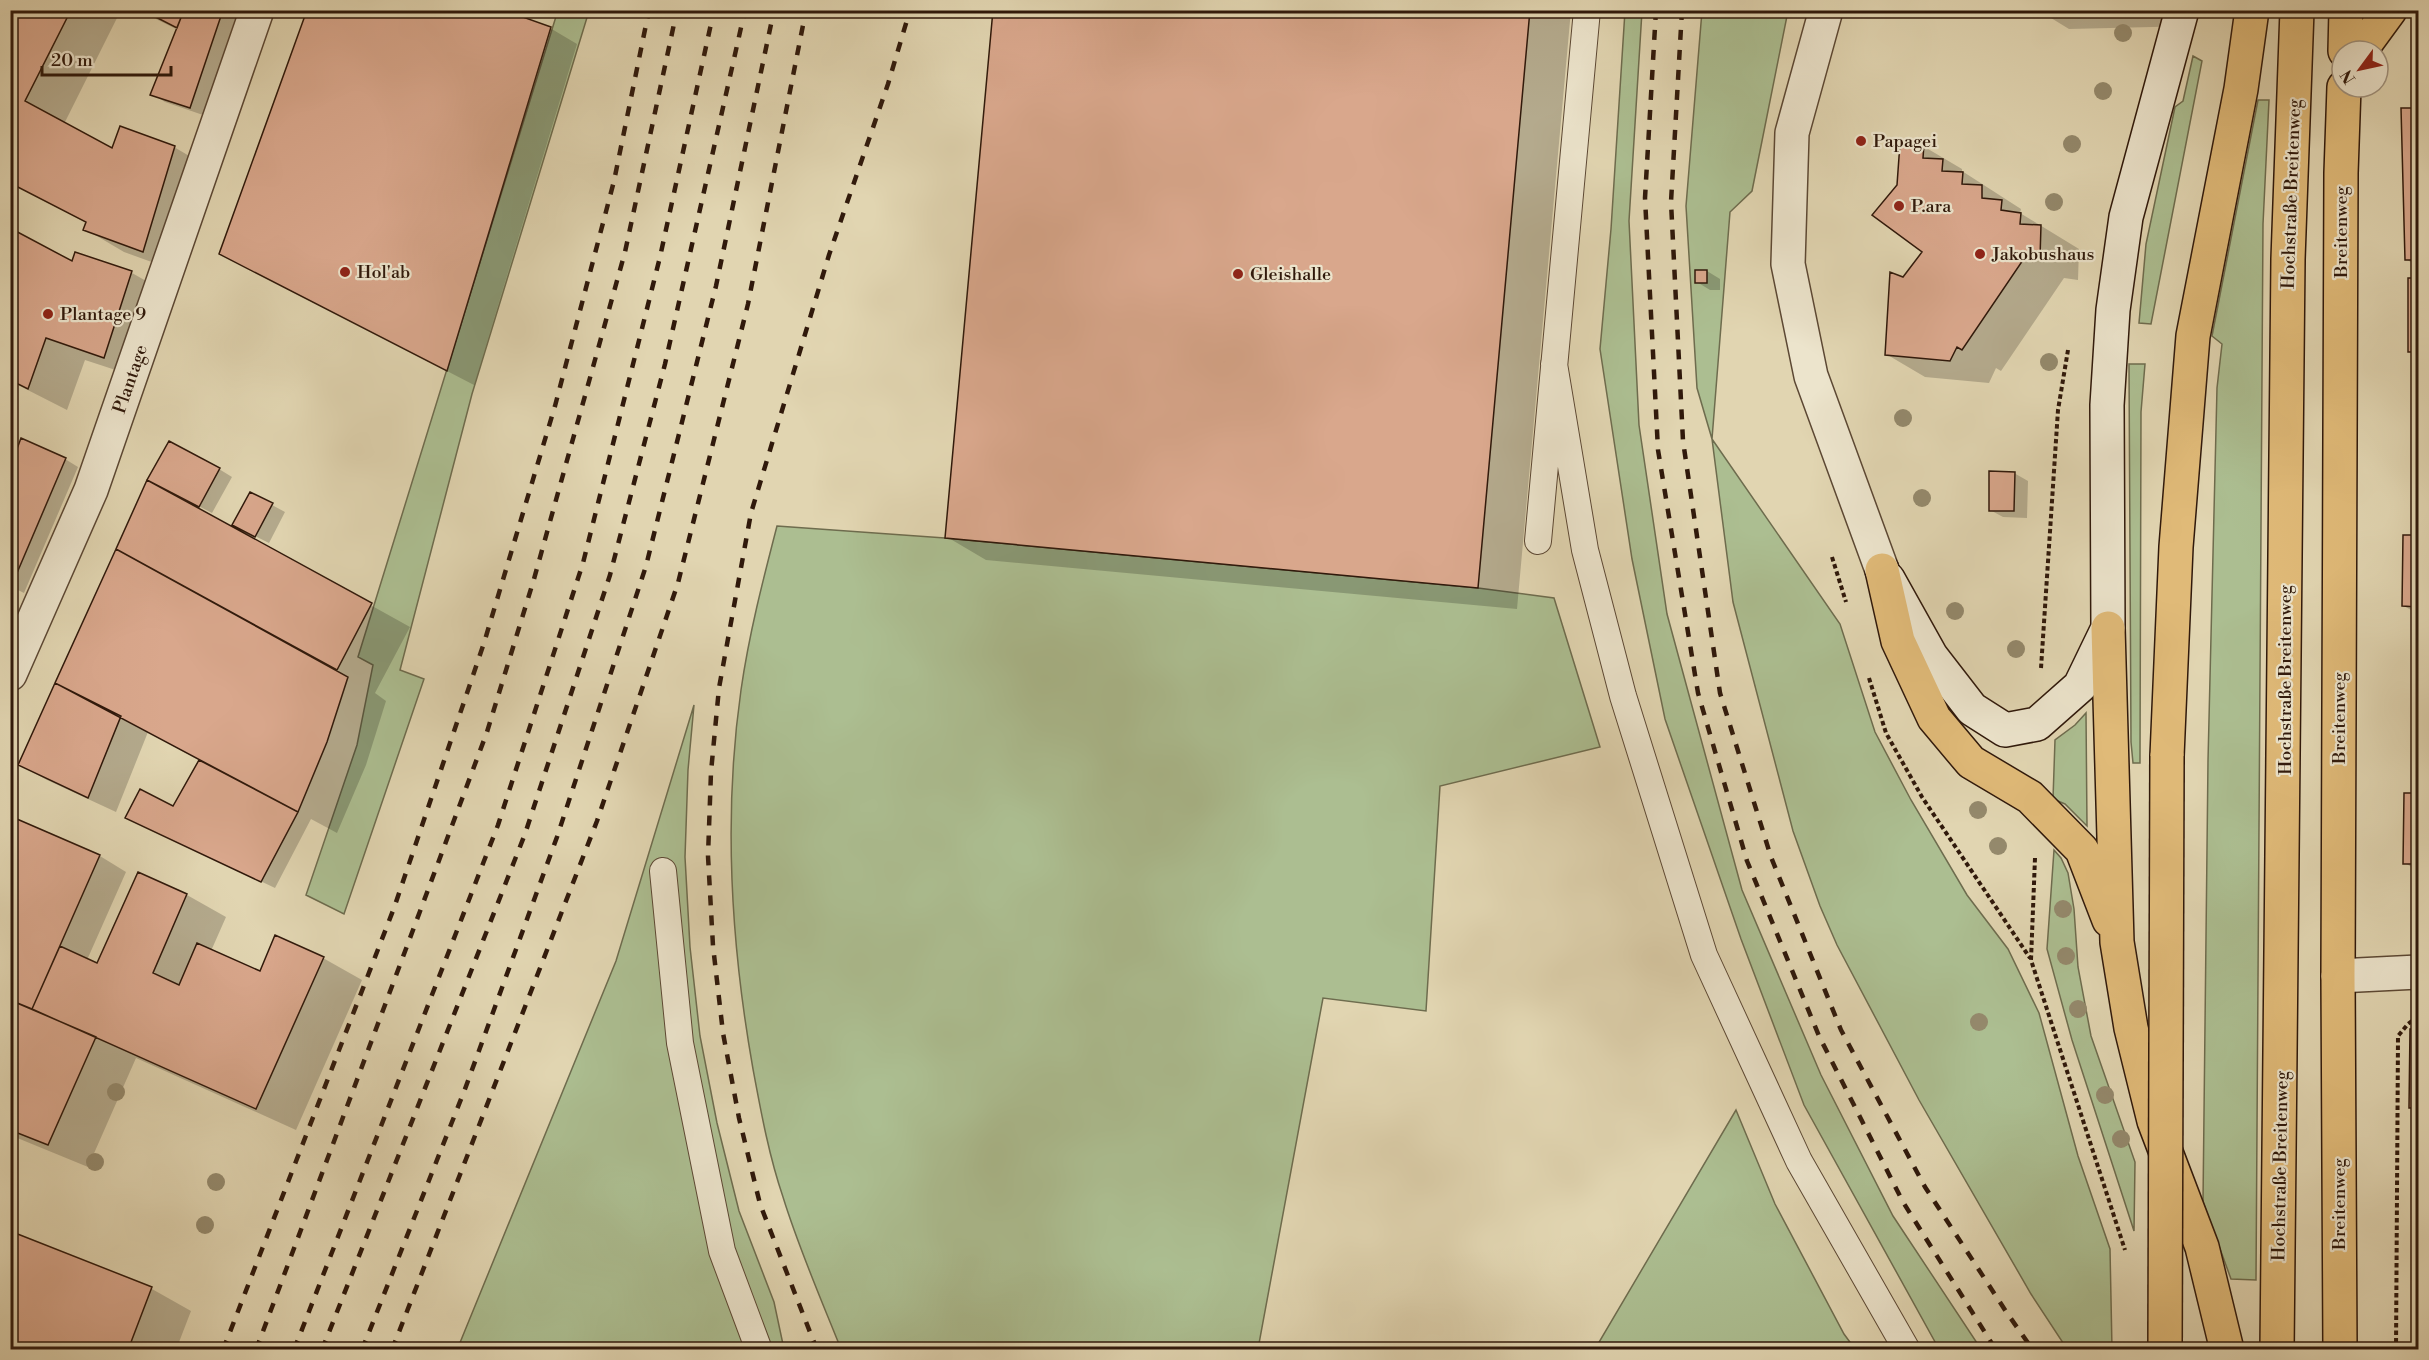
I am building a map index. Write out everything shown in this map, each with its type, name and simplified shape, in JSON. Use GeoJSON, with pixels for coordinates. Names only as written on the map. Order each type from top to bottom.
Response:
{"type":"FeatureCollection","features":[{"type":"Feature","properties":{"kind":"highway"},"geometry":{"type":"LineString","coordinates":[[2165,1350],[2167,756],[2176,548],[2193,336],[2241,89],[2252,10]]}},
{"type":"Feature","properties":{"kind":"highway","name":"Hochstraße Breitenweg"},"geometry":{"type":"LineString","coordinates":[[2277,1350],[2288,259],[2296,10]]}},
{"type":"Feature","properties":{"kind":"highway"},"geometry":{"type":"LineString","coordinates":[[2345,39],[2346,10]]}},
{"type":"Feature","properties":{"kind":"highway"},"geometry":{"type":"LineString","coordinates":[[2369,39],[2390,10]]}},
{"type":"Feature","properties":{"kind":"highway","name":"Breitenweg"},"geometry":{"type":"LineString","coordinates":[[2340,1350],[2338,976],[2341,173],[2344,99]]}},
{"type":"Feature","properties":{"kind":"highway"},"geometry":{"type":"LineString","coordinates":[[1882,570],[1898,641],[1934,718],[1971,762],[2037,803],[2082,850],[2117,942]]}},
{"type":"Feature","properties":{"kind":"highway"},"geometry":{"type":"LineString","coordinates":[[2109,628],[2117,942],[2131,1028],[2154,1121],[2202,1247],[2227,1350]]}},
{"type":"Feature","properties":{"kind":"street","name":"Plantage"},"geometry":{"type":"LineString","coordinates":[[10,674],[92,490],[257,10]]}},
{"type":"Feature","properties":{"kind":"street"},"geometry":{"type":"LineString","coordinates":[[1826,10],[1792,133],[1788,264],[1811,376],[1882,570],[1931,656],[1972,708],[2005,730],[2037,724],[2080,686],[2109,628],[2107,405],[2113,310],[2126,217],[2182,10]]}},
{"type":"Feature","properties":{"kind":"street"},"geometry":{"type":"LineString","coordinates":[[2338,976],[2418,972]]}},
{"type":"Feature","properties":{"kind":"lane"},"geometry":{"type":"LineString","coordinates":[[1538,541],[1587,10]]}},
{"type":"Feature","properties":{"kind":"lane"},"geometry":{"type":"LineString","coordinates":[[1554,364],[1585,550],[1623,696],[1704,955],[1799,1161],[1907,1350]]}},
{"type":"Feature","properties":{"kind":"lane"},"geometry":{"type":"LineString","coordinates":[[663,871],[680,1043],[689,1089],[722,1251],[759,1350]]}},
{"type":"Feature","properties":{"kind":"path"},"geometry":{"type":"LineString","coordinates":[[2037,803],[2031,960],[2102,1186],[2125,1251]]}},
{"type":"Feature","properties":{"kind":"path"},"geometry":{"type":"LineString","coordinates":[[2396,1350],[2398,1036],[2418,1016]]}},
{"type":"Feature","properties":{"kind":"green space"},"geometry":{"type":"Polygon","coordinates":[[[558,10],[589,11],[472,394],[400,670],[424,679],[344,914],[306,895],[357,745],[373,665],[358,657],[558,10]]]}},
{"type":"Feature","properties":{"kind":"green space"},"geometry":{"type":"Polygon","coordinates":[[[1625,11],[1642,11],[1629,221],[1639,425],[1667,614],[1742,890],[1821,1075],[1893,1216],[1981,1349],[1939,1349],[1804,1105],[1741,939],[1665,719],[1632,559],[1600,349],[1611,229],[1625,11]]]}},
{"type":"Feature","properties":{"kind":"green space"},"geometry":{"type":"Polygon","coordinates":[[[1702,11],[1788,11],[1752,191],[1730,212],[1712,439],[1697,388],[1686,206],[1702,11]]]}},
{"type":"Feature","properties":{"kind":"green space"},"geometry":{"type":"Polygon","coordinates":[[[2193,56],[2202,61],[2151,324],[2139,323],[2146,244],[2175,107],[2183,101],[2193,56]]]}},
{"type":"Feature","properties":{"kind":"green space"},"geometry":{"type":"Polygon","coordinates":[[[2258,100],[2269,100],[2263,224],[2256,1280],[2231,1279],[2203,1202],[2208,761],[2217,388],[2222,344],[2212,336],[2258,100]]]}},
{"type":"Feature","properties":{"kind":"green space"},"geometry":{"type":"Polygon","coordinates":[[[2129,364],[2145,364],[2141,412],[2140,763],[2133,763],[2131,742],[2129,364]]]}},
{"type":"Feature","properties":{"kind":"green space"},"geometry":{"type":"Polygon","coordinates":[[[1712,439],[1840,624],[1875,732],[1911,800],[1967,895],[2008,949],[2039,1013],[2078,1156],[2110,1249],[2112,1349],[2067,1349],[2031,1294],[1919,1100],[1837,945],[1820,906],[1793,831],[1733,602],[1712,439]]]}},
{"type":"Feature","properties":{"kind":"green space"},"geometry":{"type":"Polygon","coordinates":[[[777,526],[945,538],[1478,588],[1554,598],[1600,747],[1440,786],[1426,1011],[1323,998],[1258,1349],[841,1349],[796,1236],[769,1150],[745,1022],[735,928],[731,833],[735,737],[748,648],[777,526]]]}},
{"type":"Feature","properties":{"kind":"green space"},"geometry":{"type":"Polygon","coordinates":[[[694,705],[688,770],[685,857],[690,947],[700,1036],[717,1123],[739,1211],[774,1302],[784,1349],[457,1350],[616,961],[694,705]]]}},
{"type":"Feature","properties":{"kind":"green space"},"geometry":{"type":"Polygon","coordinates":[[[2086,713],[2087,826],[2065,804],[2053,799],[2055,740],[2075,725],[2086,713]]]}},
{"type":"Feature","properties":{"kind":"green space"},"geometry":{"type":"Polygon","coordinates":[[[2054,850],[2061,858],[2068,873],[2074,909],[2078,967],[2091,1036],[2135,1162],[2134,1231],[2072,1040],[2047,949],[2054,850]]]}},
{"type":"Feature","properties":{"kind":"green space"},"geometry":{"type":"Polygon","coordinates":[[[1736,1110],[1775,1204],[1844,1334],[1855,1349],[1595,1349],[1736,1110]]]}},
{"type":"Feature","properties":{"kind":"building"},"geometry":{"type":"Polygon","coordinates":[[[10,10],[71,10],[25,101],[112,148],[120,126],[175,146],[143,252],[83,230],[86,222],[10,183],[10,10]]]}},
{"type":"Feature","properties":{"kind":"building"},"geometry":{"type":"Polygon","coordinates":[[[142,10],[184,10],[177,28],[142,10]]]}},
{"type":"Feature","properties":{"kind":"building"},"geometry":{"type":"Polygon","coordinates":[[[184,10],[223,10],[190,108],[150,95],[184,10]]]}},
{"type":"Feature","properties":{"kind":"building"},"geometry":{"type":"Polygon","coordinates":[[[307,10],[503,10],[551,27],[447,371],[219,254],[307,10]]]}},
{"type":"Feature","properties":{"kind":"building","name":"Gleishalle"},"geometry":{"type":"Polygon","coordinates":[[[993,10],[1530,10],[1478,588],[945,538],[993,10]]]}},
{"type":"Feature","properties":{"kind":"building"},"geometry":{"type":"Polygon","coordinates":[[[2401,108],[2418,108],[2418,260],[2405,260],[2401,108]]]}},
{"type":"Feature","properties":{"kind":"building","name":"Jakobushaus"},"geometry":{"type":"Polygon","coordinates":[[[1900,143],[1924,144],[1923,158],[1943,159],[1942,171],[1963,172],[1962,184],[1982,185],[1982,198],[2002,200],[2001,210],[2021,213],[2020,224],[2041,225],[2040,258],[2025,257],[1962,350],[1957,347],[1950,361],[1885,355],[1890,272],[1903,277],[1922,252],[1872,215],[1897,185],[1900,143]]]}},
{"type":"Feature","properties":{"kind":"building"},"geometry":{"type":"Polygon","coordinates":[[[10,228],[72,261],[75,252],[132,271],[104,358],[46,338],[28,389],[10,380],[10,228]]]}},
{"type":"Feature","properties":{"kind":"building"},"geometry":{"type":"Polygon","coordinates":[[[1695,270],[1707,270],[1707,283],[1695,283],[1695,270]]]}},
{"type":"Feature","properties":{"kind":"building"},"geometry":{"type":"Polygon","coordinates":[[[2408,278],[2418,278],[2418,352],[2408,352],[2408,278]]]}},
{"type":"Feature","properties":{"kind":"building"},"geometry":{"type":"Polygon","coordinates":[[[21,438],[66,458],[11,587],[10,454],[14,457],[21,438]]]}},
{"type":"Feature","properties":{"kind":"building"},"geometry":{"type":"Polygon","coordinates":[[[169,441],[220,468],[199,507],[147,480],[169,441]]]}},
{"type":"Feature","properties":{"kind":"building"},"geometry":{"type":"Polygon","coordinates":[[[1989,471],[2015,472],[2014,511],[1989,511],[1989,471]]]}},
{"type":"Feature","properties":{"kind":"building"},"geometry":{"type":"Polygon","coordinates":[[[147,480],[372,603],[337,670],[116,549],[147,480]]]}},
{"type":"Feature","properties":{"kind":"building"},"geometry":{"type":"Polygon","coordinates":[[[250,492],[273,503],[255,537],[232,525],[250,492]]]}},
{"type":"Feature","properties":{"kind":"building"},"geometry":{"type":"Polygon","coordinates":[[[2403,535],[2418,535],[2418,607],[2402,606],[2403,535]]]}},
{"type":"Feature","properties":{"kind":"building"},"geometry":{"type":"Polygon","coordinates":[[[116,549],[348,677],[327,742],[298,812],[55,683],[116,549]]]}},
{"type":"Feature","properties":{"kind":"building"},"geometry":{"type":"Polygon","coordinates":[[[55,683],[121,716],[88,798],[18,765],[55,683]]]}},
{"type":"Feature","properties":{"kind":"building"},"geometry":{"type":"Polygon","coordinates":[[[199,760],[298,812],[261,882],[125,818],[140,789],[173,806],[199,760]]]}},
{"type":"Feature","properties":{"kind":"building"},"geometry":{"type":"Polygon","coordinates":[[[2404,793],[2418,793],[2418,864],[2403,864],[2404,793]]]}},
{"type":"Feature","properties":{"kind":"building"},"geometry":{"type":"Polygon","coordinates":[[[10,816],[100,855],[32,1009],[10,1000],[10,816]]]}},
{"type":"Feature","properties":{"kind":"building"},"geometry":{"type":"Polygon","coordinates":[[[138,872],[187,894],[153,973],[179,985],[197,943],[260,971],[275,935],[324,957],[256,1109],[32,1009],[60,946],[97,963],[138,872]]]}},
{"type":"Feature","properties":{"kind":"building"},"geometry":{"type":"Polygon","coordinates":[[[10,1000],[96,1037],[48,1145],[10,1130],[10,1000]]]}},
{"type":"Feature","properties":{"kind":"building"},"geometry":{"type":"Polygon","coordinates":[[[2410,1029],[2418,1029],[2418,1108],[2409,1108],[2410,1029]]]}},
{"type":"Feature","properties":{"kind":"building"},"geometry":{"type":"Polygon","coordinates":[[[10,1231],[152,1287],[128,1350],[10,1350],[10,1231]]]}},
{"type":"Feature","properties":{"kind":"railway"},"geometry":{"type":"LineString","coordinates":[[223,1350],[394,908],[484,643],[555,406],[614,181],[649,10]]}},
{"type":"Feature","properties":{"kind":"railway"},"geometry":{"type":"LineString","coordinates":[[256,1350],[487,732],[534,579],[625,252],[677,10]]}},
{"type":"Feature","properties":{"kind":"railway"},"geometry":{"type":"LineString","coordinates":[[294,1350],[498,825],[583,563],[660,257],[714,10]]}},
{"type":"Feature","properties":{"kind":"railway"},"geometry":{"type":"LineString","coordinates":[[322,1350],[525,834],[610,575],[665,364],[745,10]]}},
{"type":"Feature","properties":{"kind":"railway"},"geometry":{"type":"LineString","coordinates":[[362,1350],[465,1089],[557,837],[646,566],[716,286],[774,10]]}},
{"type":"Feature","properties":{"kind":"railway"},"geometry":{"type":"LineString","coordinates":[[392,1350],[597,821],[678,583],[748,304],[806,10]]}},
{"type":"Feature","properties":{"kind":"railway"},"geometry":{"type":"LineString","coordinates":[[817,1350],[760,1204],[739,1118],[723,1033],[713,946],[708,856],[711,772],[719,688],[751,513],[829,255],[888,84],[910,10]]}},
{"type":"Feature","properties":{"kind":"railway"},"geometry":{"type":"LineString","coordinates":[[1656,10],[1645,198],[1658,450],[1698,693],[1747,861],[1819,1036],[1903,1202],[1996,1350]]}},
{"type":"Feature","properties":{"kind":"railway"},"geometry":{"type":"LineString","coordinates":[[1682,10],[1671,202],[1683,441],[1720,693],[1771,857],[1841,1030],[1925,1187],[2033,1350]]}},
{"type":"Feature","properties":{"kind":"place","name":"Papagei"},"geometry":{"type":"Point","coordinates":[1861,141]}},
{"type":"Feature","properties":{"kind":"place","name":"P.ara"},"geometry":{"type":"Point","coordinates":[1899,206]}},
{"type":"Feature","properties":{"kind":"place","name":"Jakobushaus"},"geometry":{"type":"Point","coordinates":[1980,254]}},
{"type":"Feature","properties":{"kind":"place","name":"Hol'ab"},"geometry":{"type":"Point","coordinates":[345,272]}},
{"type":"Feature","properties":{"kind":"place","name":"Gleishalle"},"geometry":{"type":"Point","coordinates":[1238,274]}},
{"type":"Feature","properties":{"kind":"place","name":"Plantage 9"},"geometry":{"type":"Point","coordinates":[48,314]}}]}
